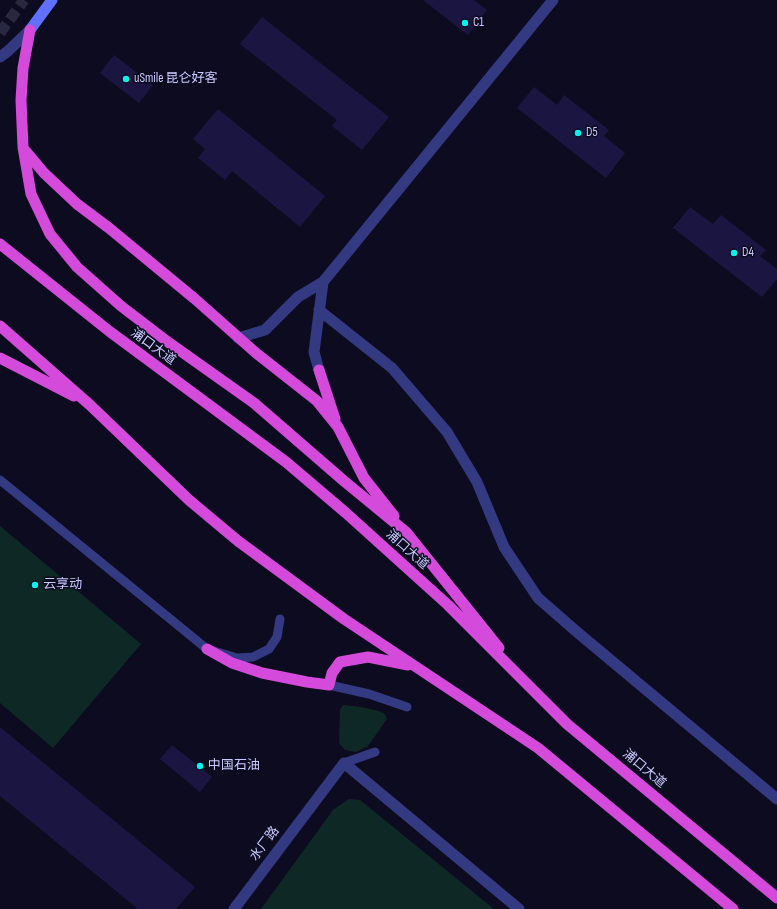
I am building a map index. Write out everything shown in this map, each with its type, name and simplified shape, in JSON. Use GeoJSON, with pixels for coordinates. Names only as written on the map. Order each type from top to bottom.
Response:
{"type":"FeatureCollection","features":[{"type":"Feature","properties":{"kind":"highway"},"geometry":{"type":"LineString","coordinates":[[30,30],[21,100],[23,147],[31,194],[50,234],[77,267],[121,306],[168,342],[254,403],[344,481],[406,532]]}},
{"type":"Feature","properties":{"kind":"highway"},"geometry":{"type":"LineString","coordinates":[[23,147],[44,174],[77,204],[189,294],[238,338],[317,402],[338,427]]}},
{"type":"Feature","properties":{"kind":"highway","name":"浦口大道"},"geometry":{"type":"LineString","coordinates":[[0,244],[109,331],[286,462],[346,513],[448,606],[567,724],[777,898]]}},
{"type":"Feature","properties":{"kind":"highway"},"geometry":{"type":"LineString","coordinates":[[0,326],[90,405],[189,500],[238,541],[344,619],[538,748],[733,909]]}},
{"type":"Feature","properties":{"kind":"highway"},"geometry":{"type":"LineString","coordinates":[[0,358],[90,405]]}},
{"type":"Feature","properties":{"kind":"highway"},"geometry":{"type":"LineString","coordinates":[[319,370],[338,427],[364,478],[532,688]]}},
{"type":"Feature","properties":{"kind":"highway"},"geometry":{"type":"LineString","coordinates":[[207,649],[232,663],[262,672],[307,682],[329,685],[332,672],[340,662],[368,657],[414,666]]}},
{"type":"Feature","properties":{"kind":"main road"},"geometry":{"type":"LineString","coordinates":[[30,30],[52,0]]}},
{"type":"Feature","properties":{"kind":"street"},"geometry":{"type":"LineString","coordinates":[[238,338],[265,330],[298,297],[323,282],[553,0]]}},
{"type":"Feature","properties":{"kind":"street"},"geometry":{"type":"LineString","coordinates":[[0,57],[30,30]]}},
{"type":"Feature","properties":{"kind":"street"},"geometry":{"type":"LineString","coordinates":[[319,370],[314,352],[323,282]]}},
{"type":"Feature","properties":{"kind":"street"},"geometry":{"type":"LineString","coordinates":[[319,310],[392,368],[447,432],[477,482],[504,547],[538,598],[777,799]]}},
{"type":"Feature","properties":{"kind":"street"},"geometry":{"type":"LineString","coordinates":[[344,763],[519,909]]}},
{"type":"Feature","properties":{"kind":"street","name":"水厂路"},"geometry":{"type":"LineString","coordinates":[[234,909],[344,763]]}},
{"type":"Feature","properties":{"kind":"lane"},"geometry":{"type":"LineString","coordinates":[[0,480],[207,649],[237,658],[253,657],[269,649],[277,637],[280,619]]}},
{"type":"Feature","properties":{"kind":"lane"},"geometry":{"type":"LineString","coordinates":[[329,685],[369,694],[407,707]]}},
{"type":"Feature","properties":{"kind":"lane"},"geometry":{"type":"LineString","coordinates":[[344,763],[374,752]]}},
{"type":"Feature","properties":{"kind":"green space","name":"云享动"},"geometry":{"type":"Polygon","coordinates":[[[0,526],[141,644],[53,748],[0,703],[0,526]]]}},
{"type":"Feature","properties":{"kind":"green space"},"geometry":{"type":"Polygon","coordinates":[[[343,705],[378,711],[384,713],[387,719],[368,746],[356,752],[345,750],[339,743],[340,710],[343,705]]]}},
{"type":"Feature","properties":{"kind":"green space"},"geometry":{"type":"Polygon","coordinates":[[[349,799],[360,800],[494,909],[261,909],[333,810],[349,799]]]}},
{"type":"Feature","properties":{"kind":"building","name":"C1"},"geometry":{"type":"Polygon","coordinates":[[[423,0],[474,0],[487,10],[468,35],[423,0]]]}},
{"type":"Feature","properties":{"kind":"building"},"geometry":{"type":"Polygon","coordinates":[[[262,17],[389,117],[362,150],[332,126],[337,120],[240,44],[262,17]]]}},
{"type":"Feature","properties":{"kind":"building","name":"uSmile 昆仑好客"},"geometry":{"type":"Polygon","coordinates":[[[114,55],[153,85],[139,103],[100,73],[114,55]]]}},
{"type":"Feature","properties":{"kind":"building","name":"D5"},"geometry":{"type":"Polygon","coordinates":[[[534,87],[557,105],[564,95],[609,130],[604,136],[625,153],[606,178],[517,108],[534,87]]]}},
{"type":"Feature","properties":{"kind":"building"},"geometry":{"type":"Polygon","coordinates":[[[218,109],[325,196],[300,227],[232,171],[225,180],[198,158],[205,149],[193,139],[218,109]]]}},
{"type":"Feature","properties":{"kind":"building","name":"D4"},"geometry":{"type":"Polygon","coordinates":[[[690,207],[713,224],[721,215],[766,250],[760,256],[777,269],[777,279],[762,297],[673,228],[690,207]]]}},
{"type":"Feature","properties":{"kind":"building"},"geometry":{"type":"Polygon","coordinates":[[[0,727],[195,887],[176,909],[138,909],[0,796],[0,727]]]}},
{"type":"Feature","properties":{"kind":"building"},"geometry":{"type":"Polygon","coordinates":[[[172,745],[212,777],[200,792],[160,759],[172,745]]]}},
{"type":"Feature","properties":{"kind":"tunnel"},"geometry":{"type":"LineString","coordinates":[[0,33],[24,0]]}},
{"type":"Feature","properties":{"kind":"place","name":"C1"},"geometry":{"type":"Point","coordinates":[465,23]}},
{"type":"Feature","properties":{"kind":"place","name":"uSmile 昆仑好客"},"geometry":{"type":"Point","coordinates":[126,79]}},
{"type":"Feature","properties":{"kind":"place","name":"D5"},"geometry":{"type":"Point","coordinates":[578,133]}},
{"type":"Feature","properties":{"kind":"place","name":"D4"},"geometry":{"type":"Point","coordinates":[734,253]}},
{"type":"Feature","properties":{"kind":"place","name":"云享动"},"geometry":{"type":"Point","coordinates":[35,585]}},
{"type":"Feature","properties":{"kind":"place","name":"中国石油"},"geometry":{"type":"Point","coordinates":[200,766]}}]}
